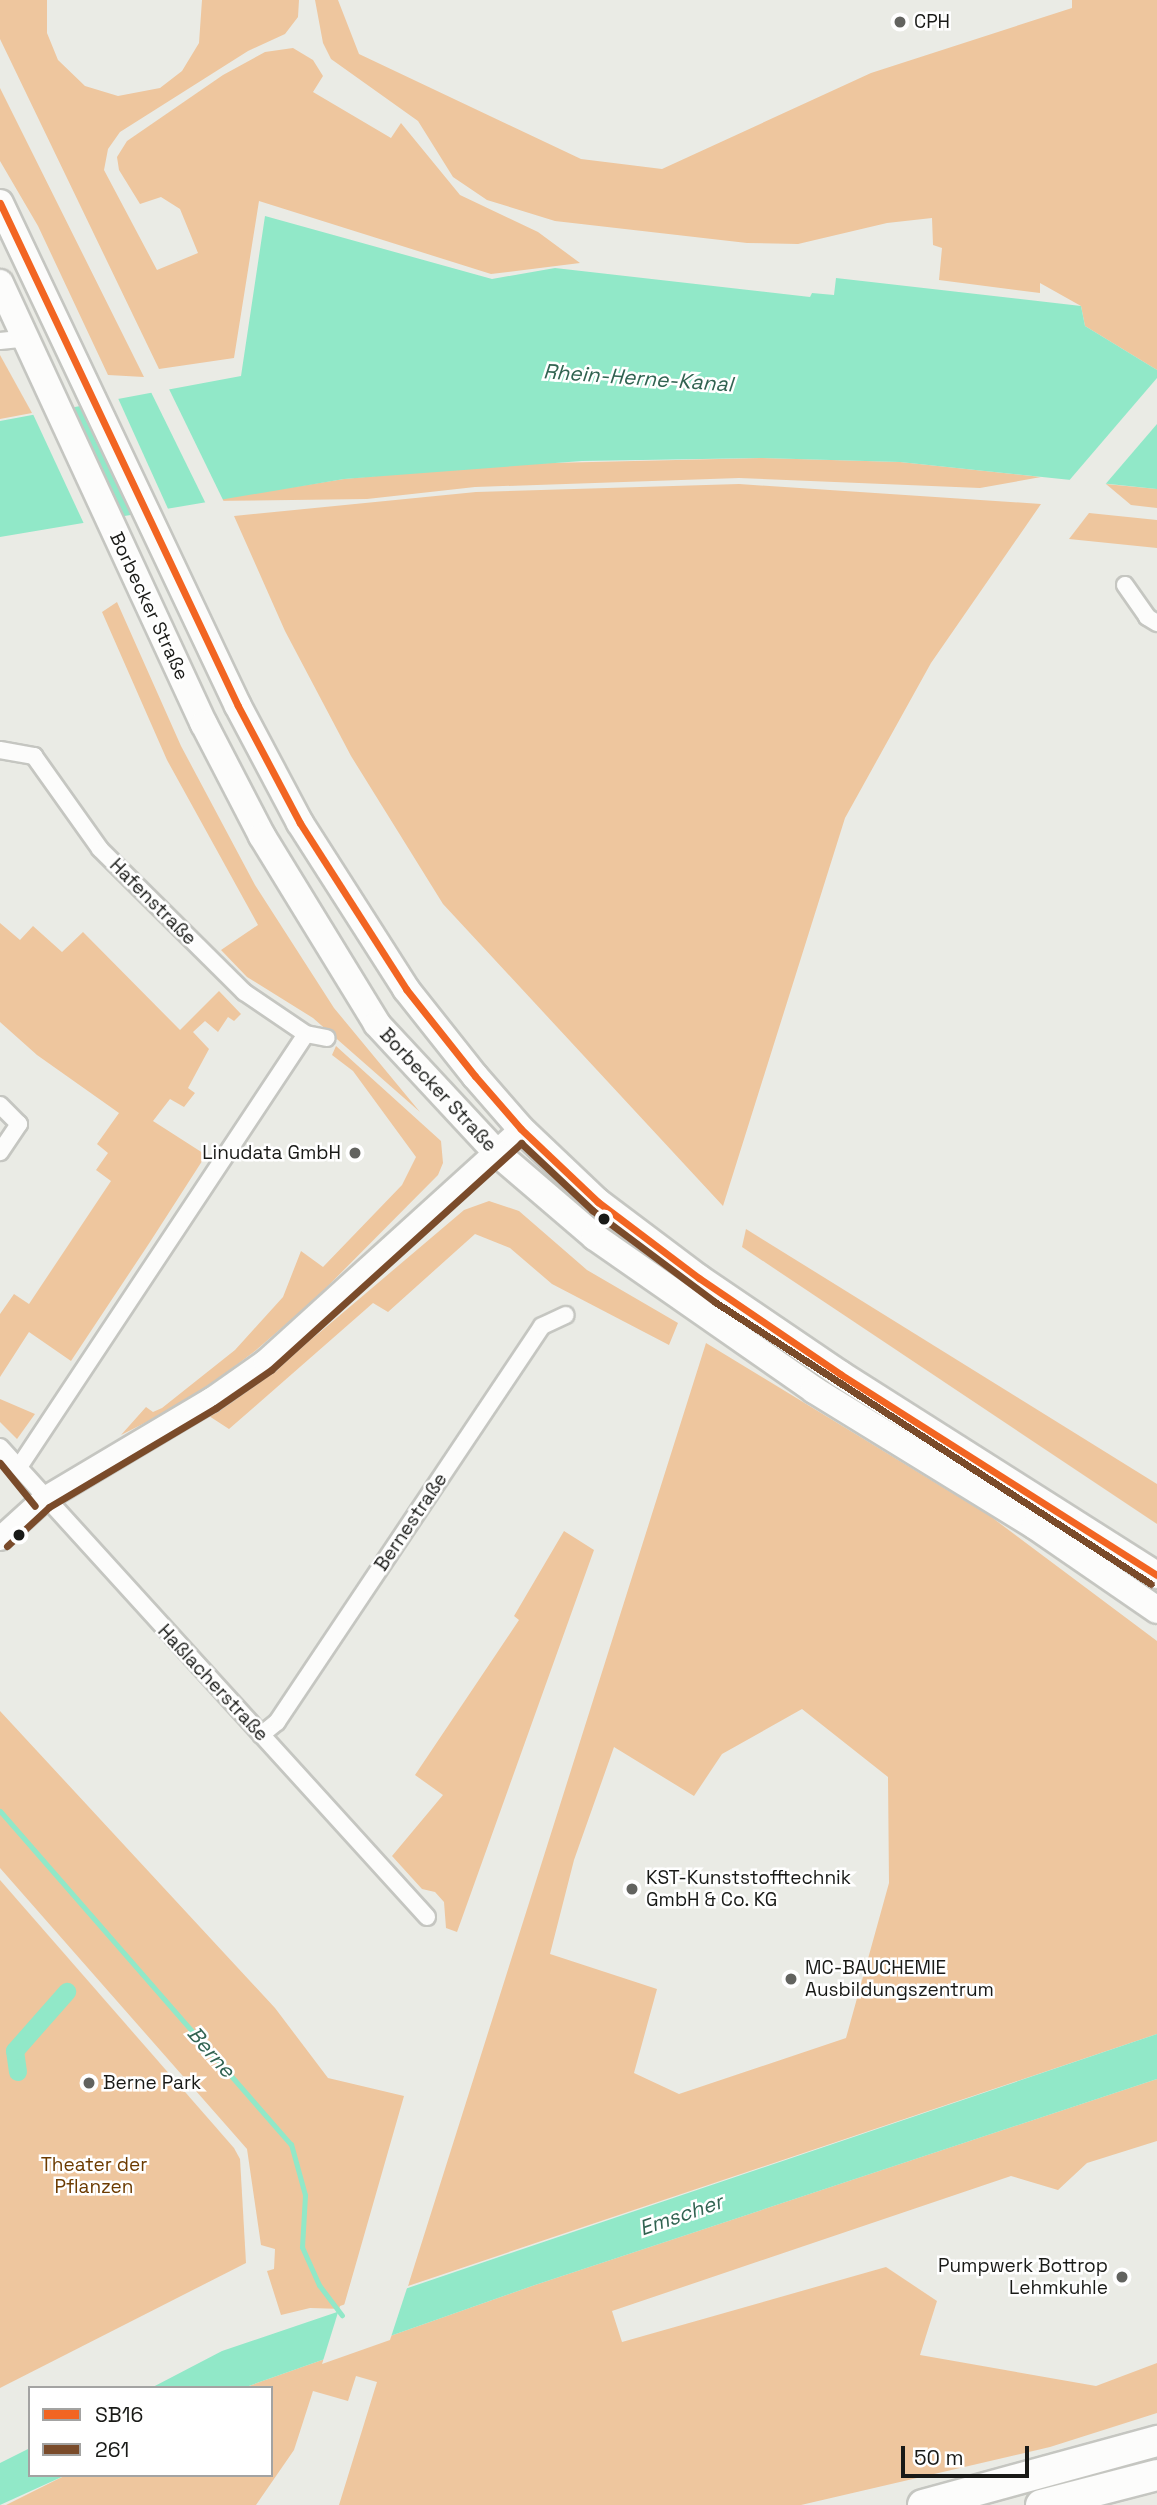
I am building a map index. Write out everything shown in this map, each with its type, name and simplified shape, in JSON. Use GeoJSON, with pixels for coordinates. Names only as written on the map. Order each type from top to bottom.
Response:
{"type":"FeatureCollection","features":[{"type":"Feature","properties":{"kind":"highway"},"geometry":{"type":"LineString","coordinates":[[923,2505],[1157,2441]]}},
{"type":"Feature","properties":{"kind":"highway"},"geometry":{"type":"LineString","coordinates":[[1041,2505],[1157,2475]]}},
{"type":"Feature","properties":{"kind":"main road","name":"Borbecker Straße"},"geometry":{"type":"LineString","coordinates":[[0,203],[88,384],[237,706],[346,896],[406,989],[521,1129],[598,1202],[721,1294],[1157,1575]]}},
{"type":"Feature","properties":{"kind":"main road","name":"Borbecker Straße"},"geometry":{"type":"LineString","coordinates":[[0,283],[141,590],[262,836],[339,967],[377,1024],[497,1153],[594,1237],[712,1322],[1035,1526],[1157,1610]]}},
{"type":"Feature","properties":{"kind":"street"},"geometry":{"type":"LineString","coordinates":[[0,341],[27,338]]}},
{"type":"Feature","properties":{"kind":"street"},"geometry":{"type":"LineString","coordinates":[[1125,585],[1147,617],[1157,622]]}},
{"type":"Feature","properties":{"kind":"street","name":"Hafenstraße"},"geometry":{"type":"LineString","coordinates":[[0,750],[34,757],[100,849],[244,992],[306,1034],[327,1038]]}},
{"type":"Feature","properties":{"kind":"street"},"geometry":{"type":"LineString","coordinates":[[19,1467],[306,1034]]}},
{"type":"Feature","properties":{"kind":"street"},"geometry":{"type":"LineString","coordinates":[[0,1105],[19,1124],[0,1152]]}},
{"type":"Feature","properties":{"kind":"street"},"geometry":{"type":"LineString","coordinates":[[0,1538],[43,1499],[211,1399],[265,1361],[521,1129]]}},
{"type":"Feature","properties":{"kind":"street","name":"Bernestraße"},"geometry":{"type":"LineString","coordinates":[[261,1735],[277,1722],[542,1326],[566,1315]]}},
{"type":"Feature","properties":{"kind":"street","name":"Haßlacherstraße"},"geometry":{"type":"LineString","coordinates":[[0,1447],[43,1499],[427,1917]]}},
{"type":"Feature","properties":{"kind":"green space"},"geometry":{"type":"Polygon","coordinates":[[[0,0],[47,0],[47,33],[58,60],[85,86],[118,96],[160,88],[182,71],[199,43],[202,0],[299,0],[298,17],[285,34],[248,51],[120,132],[108,149],[104,170],[157,270],[198,253],[180,209],[161,197],[140,204],[119,170],[117,157],[127,141],[223,75],[265,52],[293,48],[313,60],[323,76],[313,92],[391,138],[401,123],[460,195],[538,232],[580,263],[491,274],[259,201],[234,358],[159,369],[0,39],[0,0]]]}},
{"type":"Feature","properties":{"kind":"green space"},"geometry":{"type":"Polygon","coordinates":[[[315,0],[338,0],[359,54],[581,159],[662,169],[871,73],[1072,8],[1072,0],[1157,0],[1157,370],[1085,326],[1081,306],[1040,283],[1040,293],[939,280],[942,248],[933,245],[932,218],[887,223],[798,244],[747,243],[555,221],[487,200],[453,177],[418,121],[331,59],[323,43],[315,0]]]}},
{"type":"Feature","properties":{"kind":"green space"},"geometry":{"type":"Polygon","coordinates":[[[0,88],[144,377],[108,375],[38,226],[0,161],[0,88]]]}},
{"type":"Feature","properties":{"kind":"green space"},"geometry":{"type":"Polygon","coordinates":[[[0,355],[32,413],[0,419],[0,355]]]}},
{"type":"Feature","properties":{"kind":"green space"},"geometry":{"type":"Polygon","coordinates":[[[761,458],[900,462],[1041,477],[980,488],[739,478],[475,487],[367,499],[206,501],[344,479],[504,464],[761,458]]]}},
{"type":"Feature","properties":{"kind":"green space"},"geometry":{"type":"Polygon","coordinates":[[[739,484],[1041,504],[931,663],[845,818],[723,1206],[443,904],[351,756],[285,631],[234,516],[476,492],[739,484]]]}},
{"type":"Feature","properties":{"kind":"green space"},"geometry":{"type":"Polygon","coordinates":[[[1106,484],[1157,489],[1157,508],[1131,505],[1106,484]]]}},
{"type":"Feature","properties":{"kind":"green space"},"geometry":{"type":"Polygon","coordinates":[[[1089,513],[1157,520],[1157,548],[1069,539],[1089,513]]]}},
{"type":"Feature","properties":{"kind":"green space"},"geometry":{"type":"Polygon","coordinates":[[[117,602],[181,746],[255,885],[334,1008],[420,1112],[313,1018],[247,977],[221,950],[258,925],[167,760],[102,612],[117,602]]]}},
{"type":"Feature","properties":{"kind":"green space"},"geometry":{"type":"Polygon","coordinates":[[[0,923],[20,940],[33,926],[62,952],[83,932],[180,1030],[219,991],[241,1014],[234,1021],[228,1017],[218,1032],[205,1021],[193,1032],[209,1049],[188,1088],[195,1093],[184,1107],[170,1099],[153,1121],[206,1155],[71,1361],[29,1332],[0,1377],[0,1314],[14,1294],[29,1304],[111,1181],[96,1170],[108,1153],[97,1144],[119,1113],[37,1055],[0,1022],[0,923]]]}},
{"type":"Feature","properties":{"kind":"green space"},"geometry":{"type":"Polygon","coordinates":[[[336,1046],[441,1141],[443,1163],[438,1175],[314,1300],[255,1351],[190,1400],[121,1435],[146,1407],[153,1412],[162,1408],[235,1350],[283,1297],[301,1251],[323,1267],[402,1185],[416,1157],[353,1071],[332,1055],[336,1046]]]}},
{"type":"Feature","properties":{"kind":"green space"},"geometry":{"type":"Polygon","coordinates":[[[489,1201],[519,1211],[587,1270],[678,1323],[669,1345],[552,1284],[510,1248],[475,1234],[388,1312],[373,1303],[229,1429],[209,1416],[319,1333],[464,1210],[489,1201]]]}},
{"type":"Feature","properties":{"kind":"green space"},"geometry":{"type":"Polygon","coordinates":[[[746,1229],[1157,1484],[1157,1524],[742,1247],[746,1229]]]}},
{"type":"Feature","properties":{"kind":"green space"},"geometry":{"type":"Polygon","coordinates":[[[706,1343],[990,1516],[1157,1641],[1157,2034],[408,2286],[706,1343]],[[802,1709],[722,1754],[694,1796],[614,1747],[574,1860],[550,1954],[657,1989],[634,2073],[679,2094],[846,2038],[889,1883],[888,1777],[802,1709]]]}},
{"type":"Feature","properties":{"kind":"green space"},"geometry":{"type":"Polygon","coordinates":[[[0,1399],[35,1414],[17,1439],[0,1422],[0,1399]]]}},
{"type":"Feature","properties":{"kind":"green space"},"geometry":{"type":"Polygon","coordinates":[[[564,1531],[594,1550],[457,1932],[446,1928],[444,1902],[435,1892],[422,1889],[392,1856],[443,1795],[415,1775],[519,1620],[514,1616],[564,1531]]]}},
{"type":"Feature","properties":{"kind":"green space"},"geometry":{"type":"Polygon","coordinates":[[[0,1711],[275,2008],[328,2078],[404,2096],[343,2309],[310,2308],[281,2315],[267,2271],[274,2269],[275,2249],[261,2245],[247,2149],[0,1868],[0,1711]]]}},
{"type":"Feature","properties":{"kind":"green space","name":"Berne Park"},"geometry":{"type":"Polygon","coordinates":[[[0,1880],[234,2148],[240,2159],[246,2263],[0,2388],[0,1880]]]}},
{"type":"Feature","properties":{"kind":"green space"},"geometry":{"type":"Polygon","coordinates":[[[1157,2079],[1157,2141],[1087,2163],[1058,2190],[1011,2176],[612,2311],[622,2342],[886,2267],[937,2301],[920,2355],[1096,2386],[1157,2363],[1157,2413],[1050,2447],[801,2505],[339,2505],[377,2382],[356,2376],[348,2401],[313,2391],[294,2450],[256,2505],[6,2505],[62,2477],[273,2477],[273,2386],[249,2386],[535,2285],[1157,2079]]]}},
{"type":"Feature","properties":{"kind":"water","name":"Rhein-Herne-Kanal"},"geometry":{"type":"Polygon","coordinates":[[[265,216],[492,279],[555,268],[810,297],[812,293],[834,295],[836,278],[1081,306],[1085,326],[1157,370],[1157,489],[900,462],[761,458],[582,461],[344,479],[0,537],[0,421],[241,376],[265,216]]]}},
{"type":"Feature","properties":{"kind":"water","name":"Emscher"},"geometry":{"type":"Polygon","coordinates":[[[1157,2034],[1157,2079],[535,2285],[249,2386],[155,2386],[222,2351],[1157,2034]]]}},
{"type":"Feature","properties":{"kind":"water"},"geometry":{"type":"Polygon","coordinates":[[[28,2449],[28,2477],[62,2477],[0,2505],[0,2463],[28,2449]]]}},
{"type":"Feature","properties":{"kind":"pier"},"geometry":{"type":"Polygon","coordinates":[[[1157,378],[1157,424],[1103,487],[1067,483],[1157,378]]]}},
{"type":"Feature","properties":{"kind":"pier"},"geometry":{"type":"Polygon","coordinates":[[[168,387],[224,502],[206,504],[150,390],[168,387]]]}},
{"type":"Feature","properties":{"kind":"pier"},"geometry":{"type":"Polygon","coordinates":[[[117,396],[169,511],[133,517],[81,403],[117,396]]]}},
{"type":"Feature","properties":{"kind":"pier"},"geometry":{"type":"Polygon","coordinates":[[[71,404],[123,519],[85,526],[32,412],[71,404]]]}},
{"type":"Feature","properties":{"kind":"pier"},"geometry":{"type":"Polygon","coordinates":[[[409,2282],[390,2340],[322,2364],[340,2306],[409,2282]]]}},
{"type":"Feature","properties":{"kind":"waterway","name":"Berne"},"geometry":{"type":"LineString","coordinates":[[0,1811],[291,2144],[305,2195],[302,2247],[319,2285],[342,2315]]}},
{"type":"Feature","properties":{"kind":"waterway"},"geometry":{"type":"LineString","coordinates":[[18,2072],[15,2051],[67,1992]]}},
{"type":"Feature","properties":{"kind":"transit line","name":"SB16"},"geometry":{"type":"LineString","coordinates":[[0,203],[238,706],[300,823],[406,989],[475,1076],[521,1129],[598,1202],[699,1278],[840,1374],[1157,1575]]}},
{"type":"Feature","properties":{"kind":"transit line","name":"261"},"geometry":{"type":"LineString","coordinates":[[7,1546],[49,1507],[216,1408],[271,1370],[521,1143],[592,1210],[715,1302],[1151,1584]]}},
{"type":"Feature","properties":{"kind":"transit line","name":"261"},"geometry":{"type":"LineString","coordinates":[[0,1463],[35,1506]]}},
{"type":"Feature","properties":{"kind":"place","name":"CPH"},"geometry":{"type":"Point","coordinates":[900,22]}},
{"type":"Feature","properties":{"kind":"place","name":"Linudata GmbH"},"geometry":{"type":"Point","coordinates":[355,1153]}},
{"type":"Feature","properties":{"kind":"place","name":"KST-Kunststofftechnik GmbH & Co. KG"},"geometry":{"type":"Point","coordinates":[632,1889]}},
{"type":"Feature","properties":{"kind":"place","name":"MC-BAUCHEMIE Ausbildungszentrum"},"geometry":{"type":"Point","coordinates":[791,1979]}},
{"type":"Feature","properties":{"kind":"place","name":"Berne Park"},"geometry":{"type":"Point","coordinates":[89,2083]}},
{"type":"Feature","properties":{"kind":"place","name":"Pumpwerk Bottrop Lehmkuhle"},"geometry":{"type":"Point","coordinates":[1122,2277]}},
{"type":"Feature","properties":{"kind":"park label","name":"Theater der Pflanzen"},"geometry":{"type":"Point","coordinates":[94,2176]}}]}
